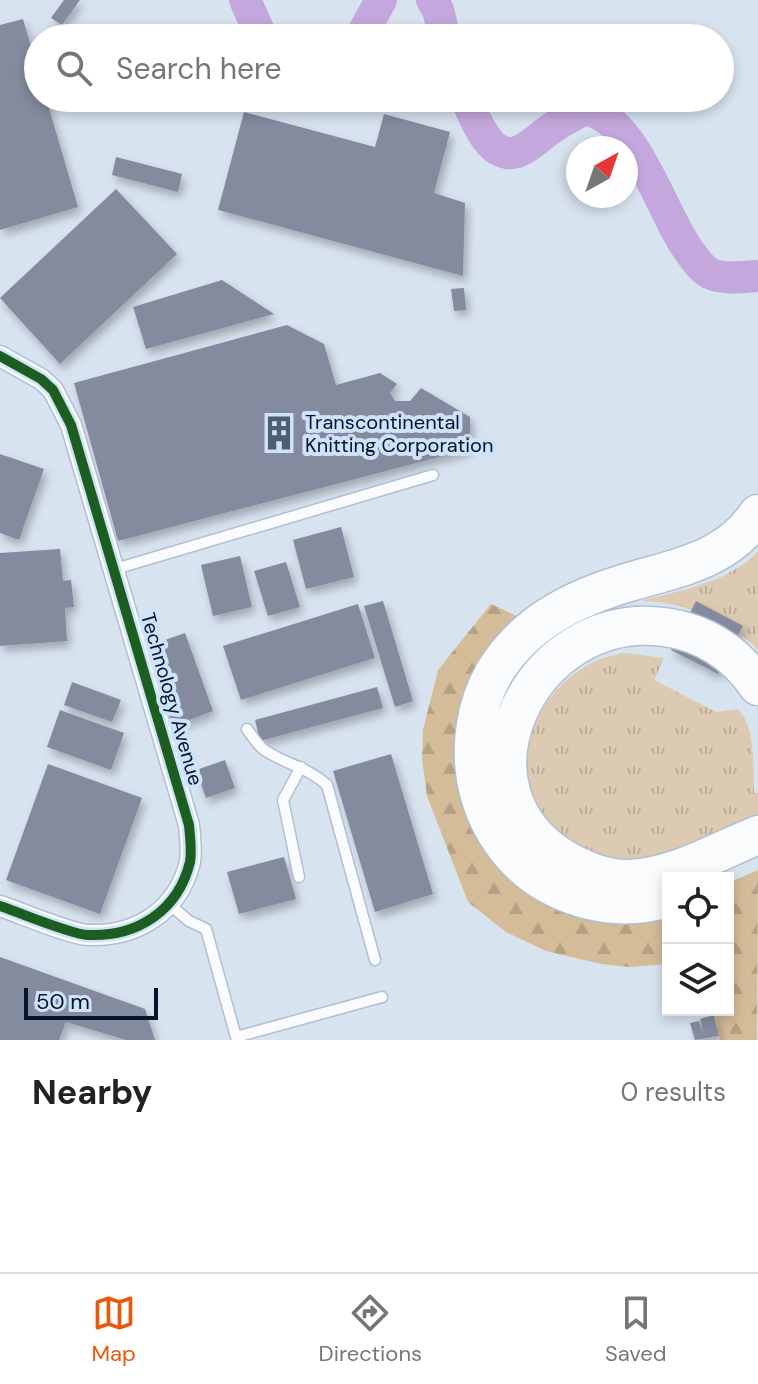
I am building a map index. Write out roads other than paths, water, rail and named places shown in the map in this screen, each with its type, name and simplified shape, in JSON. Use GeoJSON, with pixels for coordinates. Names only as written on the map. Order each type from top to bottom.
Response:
{"type":"FeatureCollection","features":[{"type":"Feature","properties":{"kind":"highway"},"geometry":{"type":"LineString","coordinates":[[662,899],[628,906],[591,901],[548,883],[528,870],[496,834],[483,804],[474,769],[476,722],[488,683],[522,636],[538,622],[604,590],[714,555],[741,535],[758,514]]}},
{"type":"Feature","properties":{"kind":"highway"},"geometry":{"type":"LineString","coordinates":[[739,859],[648,877],[607,877],[577,866],[547,848],[518,812],[508,779],[509,748],[523,702],[542,674],[580,641],[613,628],[652,625],[699,636],[723,649],[758,686]]}},
{"type":"Feature","properties":{"kind":"street","name":"Technology Avenue"},"geometry":{"type":"LineString","coordinates":[[0,356],[41,379],[53,390],[71,425],[189,825],[190,861],[163,912],[132,930],[87,935],[0,906]]}},
{"type":"Feature","properties":{"kind":"lane"},"geometry":{"type":"LineString","coordinates":[[115,569],[433,475]]}},
{"type":"Feature","properties":{"kind":"lane"},"geometry":{"type":"LineString","coordinates":[[247,729],[260,747],[278,759],[315,773],[327,785],[375,960]]}},
{"type":"Feature","properties":{"kind":"lane"},"geometry":{"type":"LineString","coordinates":[[299,877],[283,800],[301,767]]}},
{"type":"Feature","properties":{"kind":"lane"},"geometry":{"type":"LineString","coordinates":[[169,904],[189,921],[206,929],[236,1037],[382,997]]}},
{"type":"Feature","properties":{"kind":"waterway"},"geometry":{"type":"LineString","coordinates":[[245,0],[256,24]]}},
{"type":"Feature","properties":{"kind":"waterway"},"geometry":{"type":"LineString","coordinates":[[368,24],[381,0]]}},
{"type":"Feature","properties":{"kind":"waterway"},"geometry":{"type":"LineString","coordinates":[[432,0],[442,24]]}},
{"type":"Feature","properties":{"kind":"waterway"},"geometry":{"type":"LineString","coordinates":[[472,112],[484,136],[507,153],[526,148],[580,112]]}},
{"type":"Feature","properties":{"kind":"waterway"},"geometry":{"type":"LineString","coordinates":[[592,112],[604,117],[620,131],[634,149],[681,238],[702,267],[720,277],[758,276]]}},
{"type":"Feature","properties":{"kind":"place","name":"Transcontinental Knitting Corporation"},"geometry":{"type":"Point","coordinates":[279,433]}}]}
